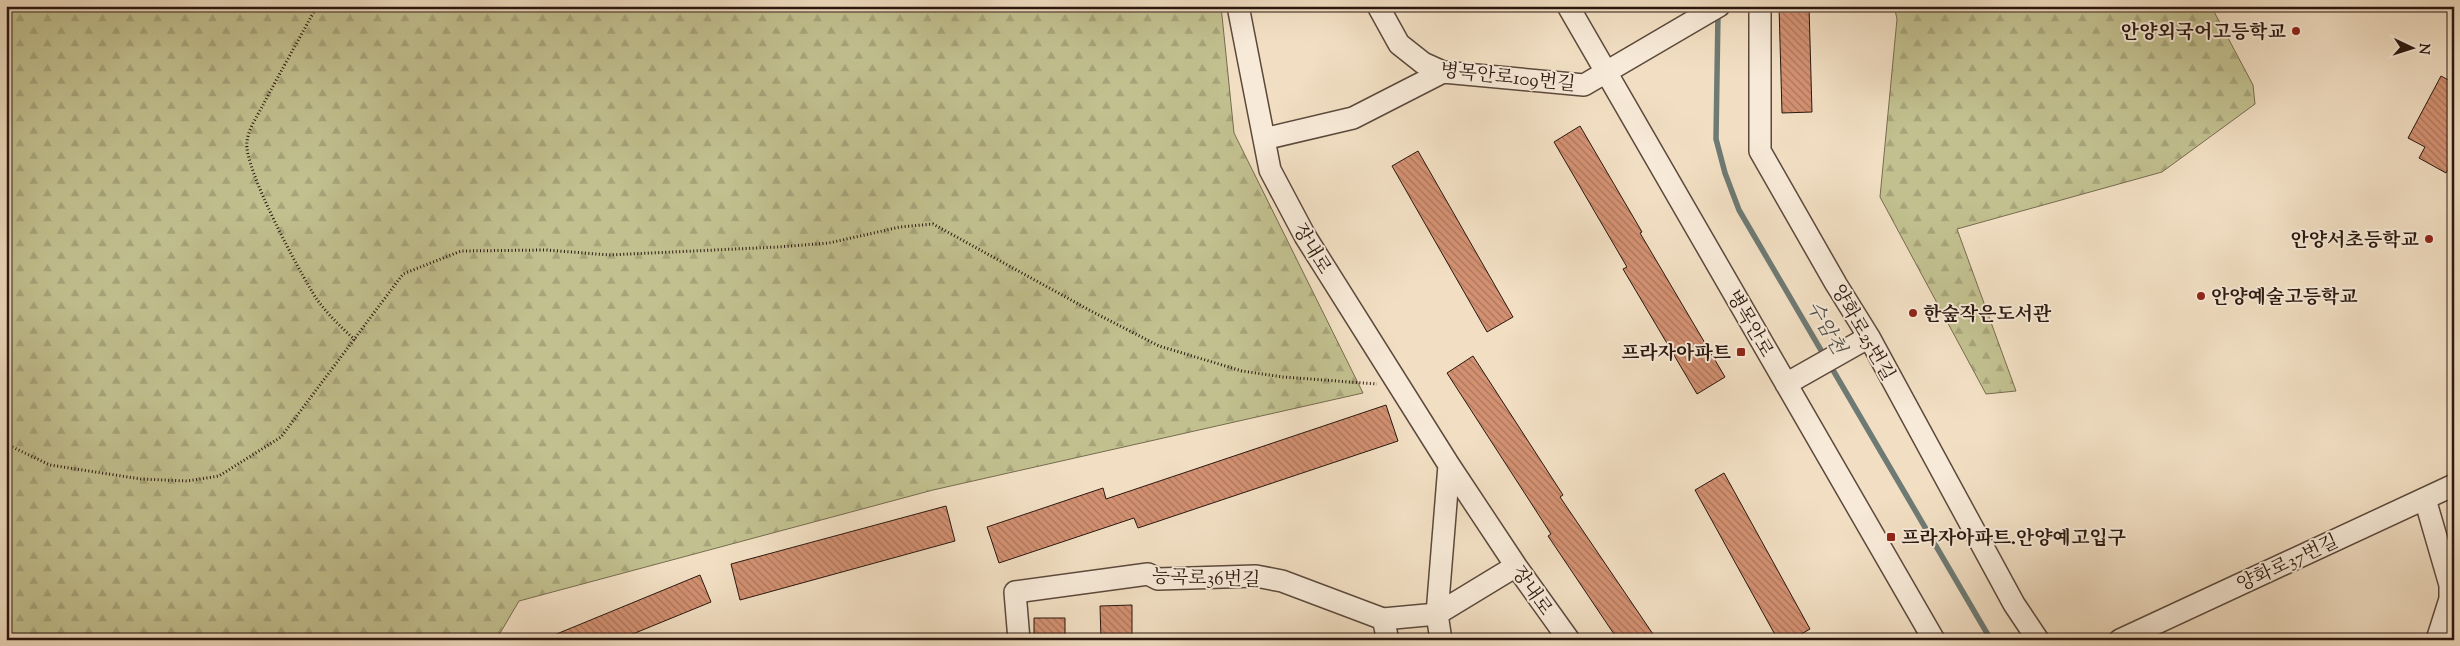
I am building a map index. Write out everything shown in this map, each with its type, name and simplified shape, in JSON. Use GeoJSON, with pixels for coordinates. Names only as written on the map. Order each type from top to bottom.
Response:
{"type":"FeatureCollection","features":[{"type":"Feature","properties":{"kind":"street","name":"장내로"},"geometry":{"type":"LineString","coordinates":[[1238,6],[1270,170],[1305,236],[1449,466],[1516,566],[1569,640]]}},
{"type":"Feature","properties":{"kind":"street","name":"병목안로109번길"},"geometry":{"type":"LineString","coordinates":[[1378,6],[1399,44],[1423,63],[1443,72],[1584,85],[1718,6]]}},
{"type":"Feature","properties":{"kind":"street","name":"병목안로"},"geometry":{"type":"LineString","coordinates":[[1568,6],[1934,640]]}},
{"type":"Feature","properties":{"kind":"street","name":"양화로25번길"},"geometry":{"type":"LineString","coordinates":[[1760,6],[1760,151],[1836,284],[1861,341],[2014,604],[2038,640]]}},
{"type":"Feature","properties":{"kind":"street"},"geometry":{"type":"LineString","coordinates":[[1264,139],[1353,118],[1443,72]]}},
{"type":"Feature","properties":{"kind":"street"},"geometry":{"type":"LineString","coordinates":[[1786,384],[1861,341]]}},
{"type":"Feature","properties":{"kind":"street"},"geometry":{"type":"LineString","coordinates":[[1441,640],[1437,614],[1449,466]]}},
{"type":"Feature","properties":{"kind":"street","name":"양화로37번길"},"geometry":{"type":"LineString","coordinates":[[2120,640],[2454,485]]}},
{"type":"Feature","properties":{"kind":"street"},"geometry":{"type":"LineString","coordinates":[[2425,498],[2450,585],[2450,599],[2437,640]]}},
{"type":"Feature","properties":{"kind":"street","name":"능곡로36번길"},"geometry":{"type":"LineString","coordinates":[[1018,640],[1015,592],[1148,574],[1158,579],[1256,576],[1282,581],[1383,619],[1437,614],[1516,566]]}},
{"type":"Feature","properties":{"kind":"street"},"geometry":{"type":"LineString","coordinates":[[1383,619],[1388,640]]}},
{"type":"Feature","properties":{"kind":"path"},"geometry":{"type":"LineString","coordinates":[[318,6],[258,116],[247,142],[251,167],[280,231],[316,298],[333,320],[354,340]]}},
{"type":"Feature","properties":{"kind":"path"},"geometry":{"type":"LineString","coordinates":[[6,444],[50,465],[141,479],[187,481],[219,476],[281,437],[403,274],[461,251],[546,250],[609,255],[778,247],[829,243],[900,227],[933,224],[1091,311],[1159,346],[1242,371],[1283,377],[1397,384]]}},
{"type":"Feature","properties":{"kind":"green space"},"geometry":{"type":"Polygon","coordinates":[[[6,6],[1221,6],[1234,133],[1363,393],[933,490],[519,601],[496,640],[6,640],[6,6]]]}},
{"type":"Feature","properties":{"kind":"green space"},"geometry":{"type":"Polygon","coordinates":[[[1894,6],[2211,6],[2253,85],[2255,104],[2162,172],[1957,229],[2016,391],[1986,394],[1880,197],[1897,19],[1894,6]]]}},
{"type":"Feature","properties":{"kind":"building"},"geometry":{"type":"Polygon","coordinates":[[[1779,6],[1809,6],[1812,112],[1782,113],[1779,6]]]}},
{"type":"Feature","properties":{"kind":"building"},"geometry":{"type":"Polygon","coordinates":[[[2441,76],[2454,83],[2454,158],[2446,173],[2419,158],[2425,147],[2408,138],[2441,76]]]}},
{"type":"Feature","properties":{"kind":"building"},"geometry":{"type":"Polygon","coordinates":[[[1580,126],[1642,232],[1640,233],[1725,377],[1697,394],[1623,269],[1627,267],[1554,142],[1580,126]]]}},
{"type":"Feature","properties":{"kind":"building"},"geometry":{"type":"Polygon","coordinates":[[[1418,151],[1513,317],[1487,332],[1392,166],[1418,151]]]}},
{"type":"Feature","properties":{"kind":"building"},"geometry":{"type":"Polygon","coordinates":[[[1473,356],[1563,495],[1560,497],[1657,640],[1618,640],[1548,536],[1551,534],[1447,373],[1473,356]]]}},
{"type":"Feature","properties":{"kind":"building"},"geometry":{"type":"Polygon","coordinates":[[[1386,405],[1398,441],[1138,528],[1134,518],[999,563],[987,527],[1103,488],[1106,499],[1386,405]]]}},
{"type":"Feature","properties":{"kind":"building"},"geometry":{"type":"Polygon","coordinates":[[[1724,473],[1810,629],[1791,640],[1778,640],[1695,490],[1724,473]]]}},
{"type":"Feature","properties":{"kind":"building"},"geometry":{"type":"Polygon","coordinates":[[[946,506],[955,541],[740,600],[731,564],[946,506]]]}},
{"type":"Feature","properties":{"kind":"building"},"geometry":{"type":"Polygon","coordinates":[[[700,575],[711,602],[618,640],[542,640],[700,575]]]}},
{"type":"Feature","properties":{"kind":"building"},"geometry":{"type":"Polygon","coordinates":[[[1132,605],[1132,640],[1101,640],[1100,606],[1132,605]]]}},
{"type":"Feature","properties":{"kind":"building"},"geometry":{"type":"Polygon","coordinates":[[[1034,618],[1065,618],[1065,640],[1034,640],[1034,618]]]}},
{"type":"Feature","properties":{"kind":"waterway","name":"수암천"},"geometry":{"type":"LineString","coordinates":[[1718,13],[1716,139],[1725,173],[1739,210],[1825,357]]}},
{"type":"Feature","properties":{"kind":"waterway","name":"수암천"},"geometry":{"type":"LineString","coordinates":[[1830,365],[1991,640]]}},
{"type":"Feature","properties":{"kind":"place","name":"안양외국어고등학교"},"geometry":{"type":"Point","coordinates":[2296,31]}},
{"type":"Feature","properties":{"kind":"place","name":"안양서초등학교"},"geometry":{"type":"Point","coordinates":[2429,239]}},
{"type":"Feature","properties":{"kind":"place","name":"안양예술고등학교"},"geometry":{"type":"Point","coordinates":[2201,296]}},
{"type":"Feature","properties":{"kind":"place","name":"한숲작은도서관"},"geometry":{"type":"Point","coordinates":[1913,313]}},
{"type":"Feature","properties":{"kind":"place","name":"프라자아파트"},"geometry":{"type":"Point","coordinates":[1741,352]}},
{"type":"Feature","properties":{"kind":"place","name":"프라자아파트.안양예고입구"},"geometry":{"type":"Point","coordinates":[1891,537]}}]}
